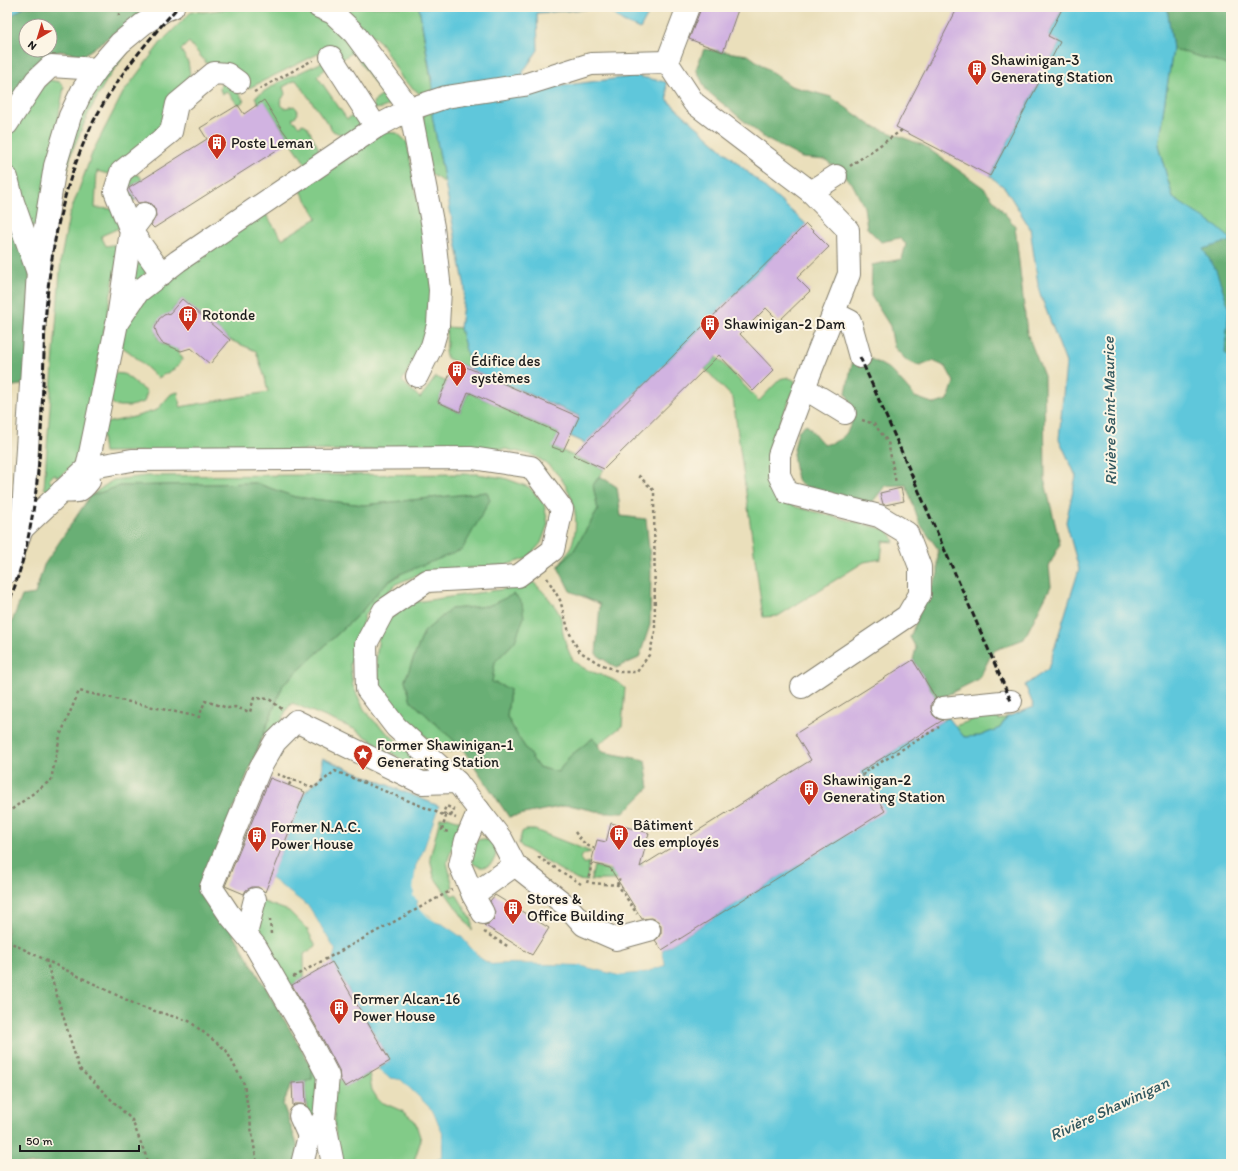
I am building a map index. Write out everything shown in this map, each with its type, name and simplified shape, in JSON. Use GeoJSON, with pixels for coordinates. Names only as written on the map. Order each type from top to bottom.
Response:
{"type":"FeatureCollection","features":[{"type":"Feature","properties":{"kind":"street"},"geometry":{"type":"LineString","coordinates":[[7,572],[22,529],[38,271],[57,159],[70,116],[82,91],[97,69],[120,43],[143,24],[165,10],[173,7]]}},
{"type":"Feature","properties":{"kind":"street"},"geometry":{"type":"LineString","coordinates":[[318,7],[333,14],[354,33],[410,109],[433,227],[440,290],[438,325],[432,346],[417,376]]}},
{"type":"Feature","properties":{"kind":"street"},"geometry":{"type":"LineString","coordinates":[[667,62],[688,7]]}},
{"type":"Feature","properties":{"kind":"street"},"geometry":{"type":"LineString","coordinates":[[331,57],[376,126]]}},
{"type":"Feature","properties":{"kind":"street"},"geometry":{"type":"LineString","coordinates":[[117,323],[138,292],[178,261],[376,126],[410,109],[446,97],[524,85],[591,64],[667,62]]}},
{"type":"Feature","properties":{"kind":"street"},"geometry":{"type":"LineString","coordinates":[[667,62],[694,103],[810,192],[848,230],[849,274],[779,455],[779,475],[788,493],[879,516],[907,533],[920,567],[920,594],[907,616],[802,687]]}},
{"type":"Feature","properties":{"kind":"street"},"geometry":{"type":"LineString","coordinates":[[7,124],[36,80],[52,66],[97,69]]}},
{"type":"Feature","properties":{"kind":"street"},"geometry":{"type":"LineString","coordinates":[[162,274],[130,231],[115,191],[121,172],[171,132],[177,104],[214,73],[227,74],[238,82]]}},
{"type":"Feature","properties":{"kind":"street"},"geometry":{"type":"LineString","coordinates":[[810,192],[836,176]]}},
{"type":"Feature","properties":{"kind":"street"},"geometry":{"type":"LineString","coordinates":[[7,178],[12,202],[38,271]]}},
{"type":"Feature","properties":{"kind":"street"},"geometry":{"type":"LineString","coordinates":[[87,468],[117,323],[130,231],[144,214]]}},
{"type":"Feature","properties":{"kind":"street"},"geometry":{"type":"LineString","coordinates":[[834,313],[850,321],[860,357]]}},
{"type":"Feature","properties":{"kind":"street"},"geometry":{"type":"LineString","coordinates":[[804,388],[845,413]]}},
{"type":"Feature","properties":{"kind":"street"},"geometry":{"type":"LineString","coordinates":[[22,529],[87,468],[132,460],[472,458],[531,467],[562,509],[553,550],[518,576],[427,582],[384,610],[366,644],[367,689],[396,727],[457,782],[502,840],[515,865],[568,907],[584,925],[616,939],[648,930]]}},
{"type":"Feature","properties":{"kind":"street"},"geometry":{"type":"LineString","coordinates":[[953,711],[1010,701]]}},
{"type":"Feature","properties":{"kind":"street"},"geometry":{"type":"LineString","coordinates":[[302,1164],[308,1122],[328,1076],[260,953],[229,914],[212,887],[241,825],[260,768],[274,742],[296,721],[422,783],[457,782]]}},
{"type":"Feature","properties":{"kind":"street"},"geometry":{"type":"LineString","coordinates":[[480,810],[466,840],[460,865],[473,906],[515,865]]}},
{"type":"Feature","properties":{"kind":"street"},"geometry":{"type":"LineString","coordinates":[[246,934],[256,899]]}},
{"type":"Feature","properties":{"kind":"street"},"geometry":{"type":"LineString","coordinates":[[308,1122],[333,1164]]}},
{"type":"Feature","properties":{"kind":"path"},"geometry":{"type":"LineString","coordinates":[[238,82],[248,95],[328,52],[331,57]]}},
{"type":"Feature","properties":{"kind":"path"},"geometry":{"type":"LineString","coordinates":[[836,176],[902,130]]}},
{"type":"Feature","properties":{"kind":"path"},"geometry":{"type":"LineString","coordinates":[[845,413],[874,424],[888,442],[896,483]]}},
{"type":"Feature","properties":{"kind":"path"},"geometry":{"type":"LineString","coordinates":[[537,562],[560,600],[569,632],[579,651],[598,663],[620,672],[637,672],[649,655],[655,632],[654,491],[637,474]]}},
{"type":"Feature","properties":{"kind":"path"},"geometry":{"type":"LineString","coordinates":[[7,813],[51,780],[60,736],[80,691],[199,716],[205,701],[228,708],[235,708],[250,712],[254,698],[269,699],[285,712]]}},
{"type":"Feature","properties":{"kind":"path"},"geometry":{"type":"LineString","coordinates":[[880,803],[882,802],[872,790],[863,772],[953,711]]}},
{"type":"Feature","properties":{"kind":"path"},"geometry":{"type":"LineString","coordinates":[[289,785],[291,779],[314,788],[335,771],[446,816],[442,830],[448,832],[453,826]]}},
{"type":"Feature","properties":{"kind":"path"},"geometry":{"type":"LineString","coordinates":[[451,816],[454,809],[446,806],[443,813],[451,816],[459,819]]}},
{"type":"Feature","properties":{"kind":"path"},"geometry":{"type":"LineString","coordinates":[[575,832],[589,847],[594,848]]}},
{"type":"Feature","properties":{"kind":"path"},"geometry":{"type":"LineString","coordinates":[[534,855],[581,884]]}},
{"type":"Feature","properties":{"kind":"path"},"geometry":{"type":"LineString","coordinates":[[587,883],[591,864]]}},
{"type":"Feature","properties":{"kind":"path"},"geometry":{"type":"LineString","coordinates":[[620,879],[617,881],[618,885],[629,900]]}},
{"type":"Feature","properties":{"kind":"path"},"geometry":{"type":"LineString","coordinates":[[592,883],[618,885]]}},
{"type":"Feature","properties":{"kind":"path"},"geometry":{"type":"LineString","coordinates":[[304,971],[473,906],[484,932],[509,947]]}},
{"type":"Feature","properties":{"kind":"path"},"geometry":{"type":"LineString","coordinates":[[7,941],[140,1007],[189,1021],[226,1050],[244,1084],[257,1164]]}},
{"type":"Feature","properties":{"kind":"path"},"geometry":{"type":"LineString","coordinates":[[46,960],[79,1068],[132,1120],[149,1164]]}},
{"type":"Feature","properties":{"kind":"green space"},"geometry":{"type":"Polygon","coordinates":[[[24,7],[151,7],[84,55],[58,52],[58,18],[18,18],[18,58],[51,58],[36,71],[7,117],[7,19],[24,7]]]}},
{"type":"Feature","properties":{"kind":"green space"},"geometry":{"type":"Polygon","coordinates":[[[243,7],[292,7],[322,15],[345,30],[392,99],[392,104],[374,109],[373,102],[383,95],[353,52],[341,60],[330,48],[249,88],[240,78],[207,64],[189,42],[181,50],[188,62],[190,74],[162,126],[151,138],[108,174],[97,171],[95,208],[116,209],[121,227],[101,236],[106,246],[118,244],[120,246],[82,447],[73,465],[58,477],[54,474],[49,480],[55,486],[46,490],[44,488],[61,258],[69,216],[93,151],[123,93],[162,41],[192,11],[203,12],[243,7]]]}},
{"type":"Feature","properties":{"kind":"green space"},"geometry":{"type":"Polygon","coordinates":[[[335,7],[419,7],[433,93],[420,94],[403,80],[381,43],[362,26],[335,7]]]}},
{"type":"Feature","properties":{"kind":"green space"},"geometry":{"type":"Polygon","coordinates":[[[1167,7],[1231,7],[1231,359],[1225,354],[1173,198],[1158,145],[1173,49],[1167,7]]]}},
{"type":"Feature","properties":{"kind":"green space"},"geometry":{"type":"Polygon","coordinates":[[[1167,7],[1231,7],[1231,66],[1173,49],[1167,7]]]}},
{"type":"Feature","properties":{"kind":"green space"},"geometry":{"type":"Polygon","coordinates":[[[159,16],[125,55],[106,81],[89,112],[72,151],[48,246],[60,167],[90,88],[159,16]]]}},
{"type":"Feature","properties":{"kind":"green space"},"geometry":{"type":"Polygon","coordinates":[[[704,49],[748,55],[791,86],[831,97],[872,126],[923,145],[984,188],[1015,226],[1027,333],[1044,376],[1045,482],[1060,544],[1049,566],[1051,586],[1024,639],[993,651],[979,679],[937,700],[913,660],[916,648],[910,637],[923,604],[938,574],[938,549],[920,524],[906,485],[885,486],[871,504],[813,494],[797,480],[793,454],[798,431],[806,424],[824,445],[842,438],[848,431],[855,413],[846,393],[851,368],[854,359],[864,355],[891,370],[915,397],[935,404],[948,400],[954,382],[946,367],[933,361],[920,366],[907,361],[894,347],[890,326],[871,296],[872,265],[902,259],[906,244],[899,238],[881,242],[867,228],[864,207],[852,183],[826,160],[802,158],[766,139],[706,90],[696,69],[704,49]]]}},
{"type":"Feature","properties":{"kind":"green space"},"geometry":{"type":"Polygon","coordinates":[[[327,60],[329,66],[317,76],[347,119],[358,112],[362,126],[348,134],[333,131],[296,80],[283,87],[285,94],[280,102],[282,106],[285,108],[294,106],[297,109],[298,114],[292,119],[299,126],[303,124],[307,126],[319,149],[319,156],[307,166],[264,101],[259,104],[255,97],[279,82],[327,60]]]}},
{"type":"Feature","properties":{"kind":"green space"},"geometry":{"type":"Polygon","coordinates":[[[49,80],[60,82],[64,87],[35,243],[28,236],[7,154],[7,126],[49,80]]]}},
{"type":"Feature","properties":{"kind":"green space"},"geometry":{"type":"Polygon","coordinates":[[[230,80],[244,101],[238,105],[227,91],[222,94],[220,89],[221,84],[230,80]]]}},
{"type":"Feature","properties":{"kind":"green space"},"geometry":{"type":"Polygon","coordinates":[[[436,105],[432,115],[445,183],[431,174],[422,128],[424,115],[436,105]]]}},
{"type":"Feature","properties":{"kind":"green space"},"geometry":{"type":"Polygon","coordinates":[[[383,132],[397,133],[407,142],[432,283],[430,330],[402,381],[420,398],[436,377],[447,382],[438,402],[460,412],[468,392],[559,433],[553,447],[604,469],[593,485],[598,510],[574,550],[558,567],[570,549],[574,536],[576,523],[575,510],[566,486],[558,475],[538,458],[527,454],[505,449],[104,452],[101,428],[106,423],[157,410],[171,394],[178,392],[180,407],[268,392],[256,351],[230,340],[182,299],[172,310],[173,312],[160,318],[157,324],[156,332],[159,340],[165,345],[170,346],[176,344],[178,352],[183,359],[176,368],[158,378],[121,346],[124,328],[152,290],[265,213],[282,239],[317,218],[301,191],[383,132]]]}},
{"type":"Feature","properties":{"kind":"green space"},"geometry":{"type":"Polygon","coordinates":[[[135,174],[140,176],[142,180],[128,188],[136,200],[127,201],[124,182],[135,174]]]}},
{"type":"Feature","properties":{"kind":"green space"},"geometry":{"type":"Polygon","coordinates":[[[7,187],[30,273],[28,384],[7,387],[7,187]]]}},
{"type":"Feature","properties":{"kind":"green space"},"geometry":{"type":"Polygon","coordinates":[[[1231,241],[1231,359],[1225,354],[1229,307],[1202,248],[1231,241]]]}},
{"type":"Feature","properties":{"kind":"green space"},"geometry":{"type":"Polygon","coordinates":[[[140,258],[147,271],[133,287],[130,264],[140,258]]]}},
{"type":"Feature","properties":{"kind":"green space"},"geometry":{"type":"Polygon","coordinates":[[[446,327],[460,328],[471,369],[447,358],[445,352],[447,345],[446,327]]]}},
{"type":"Feature","properties":{"kind":"green space"},"geometry":{"type":"Polygon","coordinates":[[[717,357],[759,401],[780,379],[788,378],[795,381],[796,386],[779,424],[767,467],[769,480],[774,492],[796,507],[887,530],[892,536],[894,542],[883,541],[881,559],[864,562],[778,616],[763,617],[733,398],[705,369],[717,357]]]}},
{"type":"Feature","properties":{"kind":"green space"},"geometry":{"type":"Polygon","coordinates":[[[112,373],[124,374],[147,392],[144,402],[131,406],[115,406],[107,397],[112,373]]]}},
{"type":"Feature","properties":{"kind":"green space"},"geometry":{"type":"Polygon","coordinates":[[[477,474],[504,478],[529,487],[544,504],[548,524],[541,543],[528,558],[506,565],[425,572],[396,584],[365,614],[350,665],[353,686],[364,709],[374,721],[426,767],[421,770],[413,767],[354,729],[292,703],[286,710],[277,731],[263,736],[283,685],[360,613],[384,585],[400,575],[487,492],[364,505],[295,497],[256,483],[120,486],[90,496],[113,480],[146,476],[477,474]]]}},
{"type":"Feature","properties":{"kind":"green space"},"geometry":{"type":"Polygon","coordinates":[[[600,476],[617,487],[621,516],[646,519],[651,569],[650,625],[639,658],[616,668],[596,654],[600,604],[570,591],[558,567],[574,550],[598,510],[593,485],[600,476]]]}},
{"type":"Feature","properties":{"kind":"green space"},"geometry":{"type":"Polygon","coordinates":[[[256,483],[295,497],[364,505],[487,492],[490,500],[462,550],[400,574],[384,585],[360,613],[283,685],[204,883],[312,1067],[312,1079],[305,1082],[292,1083],[283,1104],[298,1147],[296,1164],[7,1164],[7,634],[22,596],[35,594],[44,565],[90,496],[120,486],[256,483]]]}},
{"type":"Feature","properties":{"kind":"green space"},"geometry":{"type":"Polygon","coordinates":[[[533,582],[548,597],[560,615],[563,633],[572,659],[580,666],[613,680],[625,688],[622,726],[598,745],[593,738],[570,756],[558,772],[538,767],[507,717],[510,689],[492,682],[495,662],[515,641],[514,595],[488,606],[451,609],[424,632],[405,680],[411,701],[462,748],[446,753],[391,708],[381,693],[376,659],[379,636],[388,620],[409,603],[518,587],[533,582]]]}},
{"type":"Feature","properties":{"kind":"green space"},"geometry":{"type":"Polygon","coordinates":[[[514,594],[522,603],[524,617],[515,641],[495,662],[492,682],[510,689],[507,717],[538,767],[558,772],[570,756],[593,738],[603,752],[645,760],[649,788],[624,813],[604,813],[569,805],[509,817],[462,748],[411,701],[405,680],[424,632],[451,609],[488,606],[514,594]]]}},
{"type":"Feature","properties":{"kind":"green space"},"geometry":{"type":"Polygon","coordinates":[[[996,712],[999,720],[1007,717],[1000,728],[980,736],[964,737],[955,726],[996,712]]]}},
{"type":"Feature","properties":{"kind":"green space"},"geometry":{"type":"Polygon","coordinates":[[[448,817],[462,822],[447,862],[453,887],[448,890],[452,896],[456,894],[472,920],[472,930],[434,877],[430,858],[440,818],[448,817]]]}},
{"type":"Feature","properties":{"kind":"green space"},"geometry":{"type":"Polygon","coordinates":[[[525,830],[535,830],[591,852],[584,854],[581,858],[584,864],[589,862],[587,881],[577,880],[522,847],[519,843],[522,832],[525,830]]]}},
{"type":"Feature","properties":{"kind":"green space"},"geometry":{"type":"Polygon","coordinates":[[[482,839],[491,842],[495,847],[496,853],[494,860],[490,865],[484,867],[477,866],[470,860],[477,840],[482,839]]]}},
{"type":"Feature","properties":{"kind":"green space"},"geometry":{"type":"Polygon","coordinates":[[[640,861],[643,865],[618,880],[591,880],[594,866],[617,872],[640,861]]]}},
{"type":"Feature","properties":{"kind":"green space"},"geometry":{"type":"Polygon","coordinates":[[[261,901],[289,911],[307,929],[316,946],[304,954],[304,978],[287,988],[257,939],[261,901]]]}},
{"type":"Feature","properties":{"kind":"green space"},"geometry":{"type":"Polygon","coordinates":[[[312,1067],[318,1073],[314,1116],[307,1116],[305,1082],[312,1079],[312,1067]]]}},
{"type":"Feature","properties":{"kind":"green space"},"geometry":{"type":"Polygon","coordinates":[[[369,1073],[372,1090],[379,1101],[402,1111],[415,1121],[421,1140],[413,1164],[337,1164],[333,1088],[340,1078],[345,1087],[369,1073]]]}},
{"type":"Feature","properties":{"kind":"water"},"geometry":{"type":"Polygon","coordinates":[[[7,7],[24,7],[7,19],[7,7]]]}},
{"type":"Feature","properties":{"kind":"water"},"geometry":{"type":"Polygon","coordinates":[[[419,7],[652,7],[640,29],[623,22],[605,8],[537,13],[538,50],[523,72],[529,90],[636,76],[666,82],[668,101],[806,224],[585,443],[570,436],[579,416],[471,369],[460,328],[465,288],[432,115],[436,105],[419,7]]]}},
{"type":"Feature","properties":{"kind":"water"},"geometry":{"type":"Polygon","coordinates":[[[1063,7],[1167,7],[1173,49],[1158,145],[1173,198],[1217,227],[1231,239],[1231,241],[1203,249],[1216,270],[1229,307],[1225,353],[1231,359],[1231,1164],[432,1164],[442,1156],[442,1133],[433,1111],[401,1080],[389,1078],[378,1069],[390,1061],[332,962],[335,950],[309,907],[270,878],[305,792],[322,776],[322,758],[439,806],[423,852],[416,866],[414,893],[418,901],[417,905],[436,922],[443,924],[462,937],[482,959],[491,964],[509,963],[579,965],[618,975],[645,972],[665,965],[662,950],[884,811],[860,772],[948,717],[964,737],[980,736],[1000,728],[1007,717],[1034,707],[1025,685],[1048,669],[1079,569],[1066,522],[1076,476],[1059,439],[1066,363],[1039,291],[1030,228],[1005,188],[990,176],[1060,42],[1048,36],[1063,7]]]}},
{"type":"Feature","properties":{"kind":"pier"},"geometry":{"type":"Polygon","coordinates":[[[439,806],[440,811],[425,853],[418,866],[416,895],[420,900],[419,905],[429,916],[437,921],[444,922],[464,936],[483,957],[491,962],[509,961],[580,963],[619,973],[644,971],[662,964],[660,951],[662,950],[665,965],[645,972],[618,975],[579,965],[509,963],[491,964],[482,959],[462,937],[443,924],[428,917],[417,905],[418,901],[413,896],[416,866],[423,852],[439,806]]]}},
{"type":"Feature","properties":{"kind":"pier"},"geometry":{"type":"Polygon","coordinates":[[[270,878],[309,907],[335,950],[331,963],[333,950],[307,909],[269,880],[270,878]]]}},
{"type":"Feature","properties":{"kind":"pier"},"geometry":{"type":"Polygon","coordinates":[[[378,1069],[389,1078],[401,1080],[433,1111],[442,1133],[442,1156],[432,1164],[430,1164],[440,1155],[440,1134],[431,1112],[400,1082],[388,1079],[376,1070],[378,1069]]]}},
{"type":"Feature","properties":{"kind":"building"},"geometry":{"type":"Polygon","coordinates":[[[700,7],[739,7],[723,52],[689,39],[700,11],[700,7]]]}},
{"type":"Feature","properties":{"kind":"building","name":"Shawinigan-3 Generating Station"},"geometry":{"type":"Polygon","coordinates":[[[958,7],[1063,7],[1048,36],[1060,42],[990,176],[896,127],[958,7]]]}},
{"type":"Feature","properties":{"kind":"building","name":"Poste Leman"},"geometry":{"type":"Polygon","coordinates":[[[264,100],[291,141],[154,228],[151,225],[156,216],[155,209],[152,204],[146,202],[138,203],[129,188],[207,139],[200,128],[238,105],[244,114],[264,100]]]}},
{"type":"Feature","properties":{"kind":"building","name":"Shawinigan-2 Dam"},"geometry":{"type":"Polygon","coordinates":[[[806,224],[829,247],[797,278],[810,291],[779,321],[766,308],[740,334],[774,370],[753,391],[719,355],[604,469],[573,455],[806,224]]]}},
{"type":"Feature","properties":{"kind":"building","name":"Rotonde"},"geometry":{"type":"Polygon","coordinates":[[[182,299],[230,340],[210,364],[191,348],[181,351],[162,343],[158,337],[155,328],[159,319],[170,313],[182,299]]]}},
{"type":"Feature","properties":{"kind":"building"},"geometry":{"type":"Polygon","coordinates":[[[455,362],[579,417],[563,451],[552,447],[559,433],[468,392],[460,412],[438,402],[455,362]]]}},
{"type":"Feature","properties":{"kind":"building"},"geometry":{"type":"Polygon","coordinates":[[[901,488],[904,501],[885,505],[883,504],[880,493],[901,488]]]}},
{"type":"Feature","properties":{"kind":"building","name":"Shawinigan-2 Generating Station"},"geometry":{"type":"Polygon","coordinates":[[[913,660],[936,698],[931,703],[933,715],[938,719],[943,720],[860,772],[885,811],[662,950],[655,940],[661,933],[661,926],[658,921],[652,918],[642,919],[610,868],[591,863],[597,840],[606,842],[611,823],[649,833],[640,867],[811,760],[795,734],[913,660]]]}},
{"type":"Feature","properties":{"kind":"building","name":"Former N.A.C. Power House"},"geometry":{"type":"Polygon","coordinates":[[[270,778],[305,792],[265,892],[258,887],[252,887],[246,890],[244,894],[225,886],[270,778]]]}},
{"type":"Feature","properties":{"kind":"building","name":"Stores & Office Building"},"geometry":{"type":"Polygon","coordinates":[[[495,895],[549,928],[532,955],[484,925],[489,924],[494,919],[495,913],[490,901],[495,895]]]}},
{"type":"Feature","properties":{"kind":"building","name":"Former Alcan-16 Power House"},"geometry":{"type":"Polygon","coordinates":[[[332,962],[390,1061],[345,1087],[340,1079],[339,1070],[292,985],[332,962]]]}},
{"type":"Feature","properties":{"kind":"building"},"geometry":{"type":"Polygon","coordinates":[[[305,1082],[306,1105],[295,1104],[293,1106],[292,1083],[305,1082]]]}},
{"type":"Feature","properties":{"kind":"railway"},"geometry":{"type":"LineString","coordinates":[[7,607],[19,573],[28,538],[34,503],[41,432],[47,300],[53,250],[64,200],[80,152],[102,106],[137,55],[178,7]]}},
{"type":"Feature","properties":{"kind":"railway"},"geometry":{"type":"LineString","coordinates":[[860,357],[1011,701]]}},
{"type":"Feature","properties":{"kind":"place","name":"Shawinigan-3 Generating Station"},"geometry":{"type":"Point","coordinates":[977,86]}},
{"type":"Feature","properties":{"kind":"place","name":"Poste Leman"},"geometry":{"type":"Point","coordinates":[217,160]}},
{"type":"Feature","properties":{"kind":"place","name":"Rotonde"},"geometry":{"type":"Point","coordinates":[188,332]}},
{"type":"Feature","properties":{"kind":"place","name":"Shawinigan-2 Dam"},"geometry":{"type":"Point","coordinates":[710,341]}},
{"type":"Feature","properties":{"kind":"place","name":"Édifice des systèmes"},"geometry":{"type":"Point","coordinates":[457,387]}},
{"type":"Feature","properties":{"kind":"place","name":"Former Shawinigan-1 Generating Station"},"geometry":{"type":"Point","coordinates":[363,771]}},
{"type":"Feature","properties":{"kind":"place","name":"Shawinigan-2 Generating Station"},"geometry":{"type":"Point","coordinates":[809,806]}},
{"type":"Feature","properties":{"kind":"place","name":"Bâtiment des employés"},"geometry":{"type":"Point","coordinates":[619,851]}},
{"type":"Feature","properties":{"kind":"place","name":"Former N.A.C. Power House"},"geometry":{"type":"Point","coordinates":[257,853]}},
{"type":"Feature","properties":{"kind":"place","name":"Stores & Office Building"},"geometry":{"type":"Point","coordinates":[513,925]}},
{"type":"Feature","properties":{"kind":"place","name":"Former Alcan-16 Power House"},"geometry":{"type":"Point","coordinates":[339,1025]}},
{"type":"Feature","properties":{"kind":"water label","name":"Rivière Saint-Maurice"},"geometry":{"type":"Point","coordinates":[1109,411]}},
{"type":"Feature","properties":{"kind":"water label","name":"Rivière Shawinigan"},"geometry":{"type":"Point","coordinates":[1109,1108]}}]}
